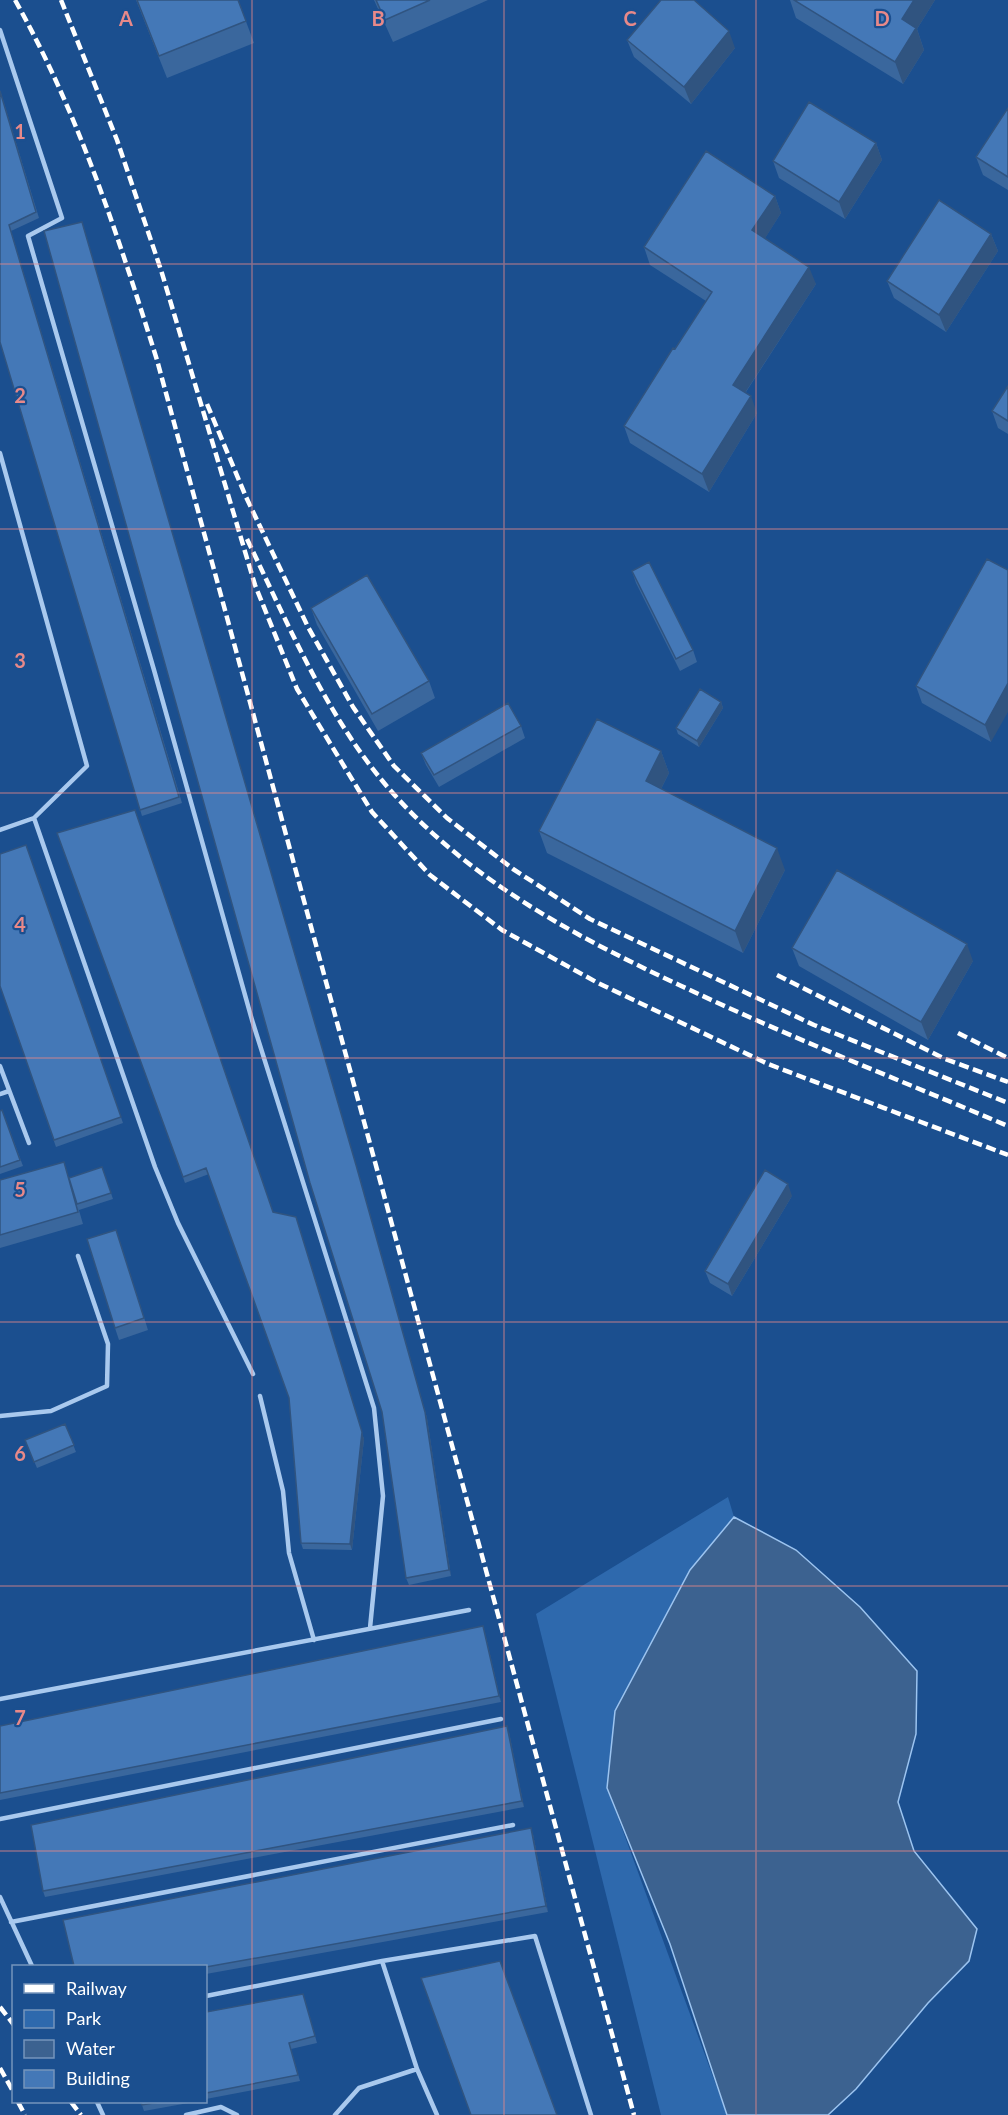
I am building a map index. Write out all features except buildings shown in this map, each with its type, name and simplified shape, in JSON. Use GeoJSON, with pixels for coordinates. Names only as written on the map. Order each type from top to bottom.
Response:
{"type":"FeatureCollection","features":[{"type":"Feature","properties":{"kind":"lane"},"geometry":{"type":"LineString","coordinates":[[0,30],[62,218],[28,236],[154,670],[252,1020],[374,1408],[383,1496],[370,1628]]}},
{"type":"Feature","properties":{"kind":"lane"},"geometry":{"type":"LineString","coordinates":[[0,453],[87,766],[34,818],[0,830]]}},
{"type":"Feature","properties":{"kind":"lane"},"geometry":{"type":"LineString","coordinates":[[34,818],[155,1167],[178,1223],[253,1374]]}},
{"type":"Feature","properties":{"kind":"lane"},"geometry":{"type":"LineString","coordinates":[[0,1066],[29,1143]]}},
{"type":"Feature","properties":{"kind":"lane"},"geometry":{"type":"LineString","coordinates":[[0,1094],[9,1091]]}},
{"type":"Feature","properties":{"kind":"lane"},"geometry":{"type":"LineString","coordinates":[[0,1416],[51,1411],[107,1386],[108,1344],[78,1256]]}},
{"type":"Feature","properties":{"kind":"lane"},"geometry":{"type":"LineString","coordinates":[[260,1396],[283,1491],[289,1554],[314,1640]]}},
{"type":"Feature","properties":{"kind":"lane"},"geometry":{"type":"LineString","coordinates":[[0,1699],[469,1610]]}},
{"type":"Feature","properties":{"kind":"lane"},"geometry":{"type":"LineString","coordinates":[[0,1820],[501,1719]]}},
{"type":"Feature","properties":{"kind":"lane"},"geometry":{"type":"LineString","coordinates":[[11,1922],[513,1825]]}},
{"type":"Feature","properties":{"kind":"lane"},"geometry":{"type":"LineString","coordinates":[[0,1897],[32,1965]]}},
{"type":"Feature","properties":{"kind":"lane"},"geometry":{"type":"LineString","coordinates":[[207,1996],[382,1961],[535,1936],[591,2115]]}},
{"type":"Feature","properties":{"kind":"lane"},"geometry":{"type":"LineString","coordinates":[[382,1961],[417,2069],[437,2115]]}},
{"type":"Feature","properties":{"kind":"lane"},"geometry":{"type":"LineString","coordinates":[[335,2115],[359,2088],[417,2069]]}},
{"type":"Feature","properties":{"kind":"lane"},"geometry":{"type":"LineString","coordinates":[[186,2115],[221,2107],[237,2115]]}},
{"type":"Feature","properties":{"kind":"green space"},"geometry":{"type":"Polygon","coordinates":[[[728,1497],[734,1517],[672,1604],[635,1675],[609,1793],[727,2115],[661,2115],[536,1614],[728,1497]]]}},
{"type":"Feature","properties":{"kind":"water"},"geometry":{"type":"Polygon","coordinates":[[[734,1517],[796,1550],[860,1607],[917,1671],[916,1734],[898,1802],[914,1851],[977,1929],[969,1961],[928,2003],[856,2089],[828,2115],[727,2115],[670,1944],[607,1788],[615,1711],[690,1570],[734,1517]]]}},
{"type":"Feature","properties":{"kind":"railway"},"geometry":{"type":"LineString","coordinates":[[15,0],[38,43],[78,131],[112,222],[157,360],[634,2115]]}},
{"type":"Feature","properties":{"kind":"railway"},"geometry":{"type":"LineString","coordinates":[[61,0],[117,140],[161,270],[255,585],[297,689],[372,812],[430,875],[502,930],[598,983],[768,1064],[1008,1155]]}},
{"type":"Feature","properties":{"kind":"railway"},"geometry":{"type":"LineString","coordinates":[[207,404],[246,497],[308,627],[353,707],[394,766],[447,818],[513,869],[590,919],[814,1025],[1008,1103]]}},
{"type":"Feature","properties":{"kind":"railway"},"geometry":{"type":"LineString","coordinates":[[247,539],[294,638],[347,733],[391,791],[456,854],[530,906],[568,929],[649,971],[769,1026],[1008,1126]]}},
{"type":"Feature","properties":{"kind":"railway"},"geometry":{"type":"LineString","coordinates":[[777,975],[945,1059],[1008,1082]]}},
{"type":"Feature","properties":{"kind":"railway"},"geometry":{"type":"LineString","coordinates":[[958,1033],[1008,1058]]}},
{"type":"Feature","properties":{"kind":"railway"},"geometry":{"type":"LineString","coordinates":[[0,2007],[12,2022]]}},
{"type":"Feature","properties":{"kind":"railway"},"geometry":{"type":"LineString","coordinates":[[0,2068],[12,2089]]}},
{"type":"Feature","properties":{"kind":"railway"},"geometry":{"type":"LineString","coordinates":[[19,2103],[25,2115]]}},
{"type":"Feature","properties":{"kind":"railway"},"geometry":{"type":"LineString","coordinates":[[72,2103],[81,2115]]}}]}
